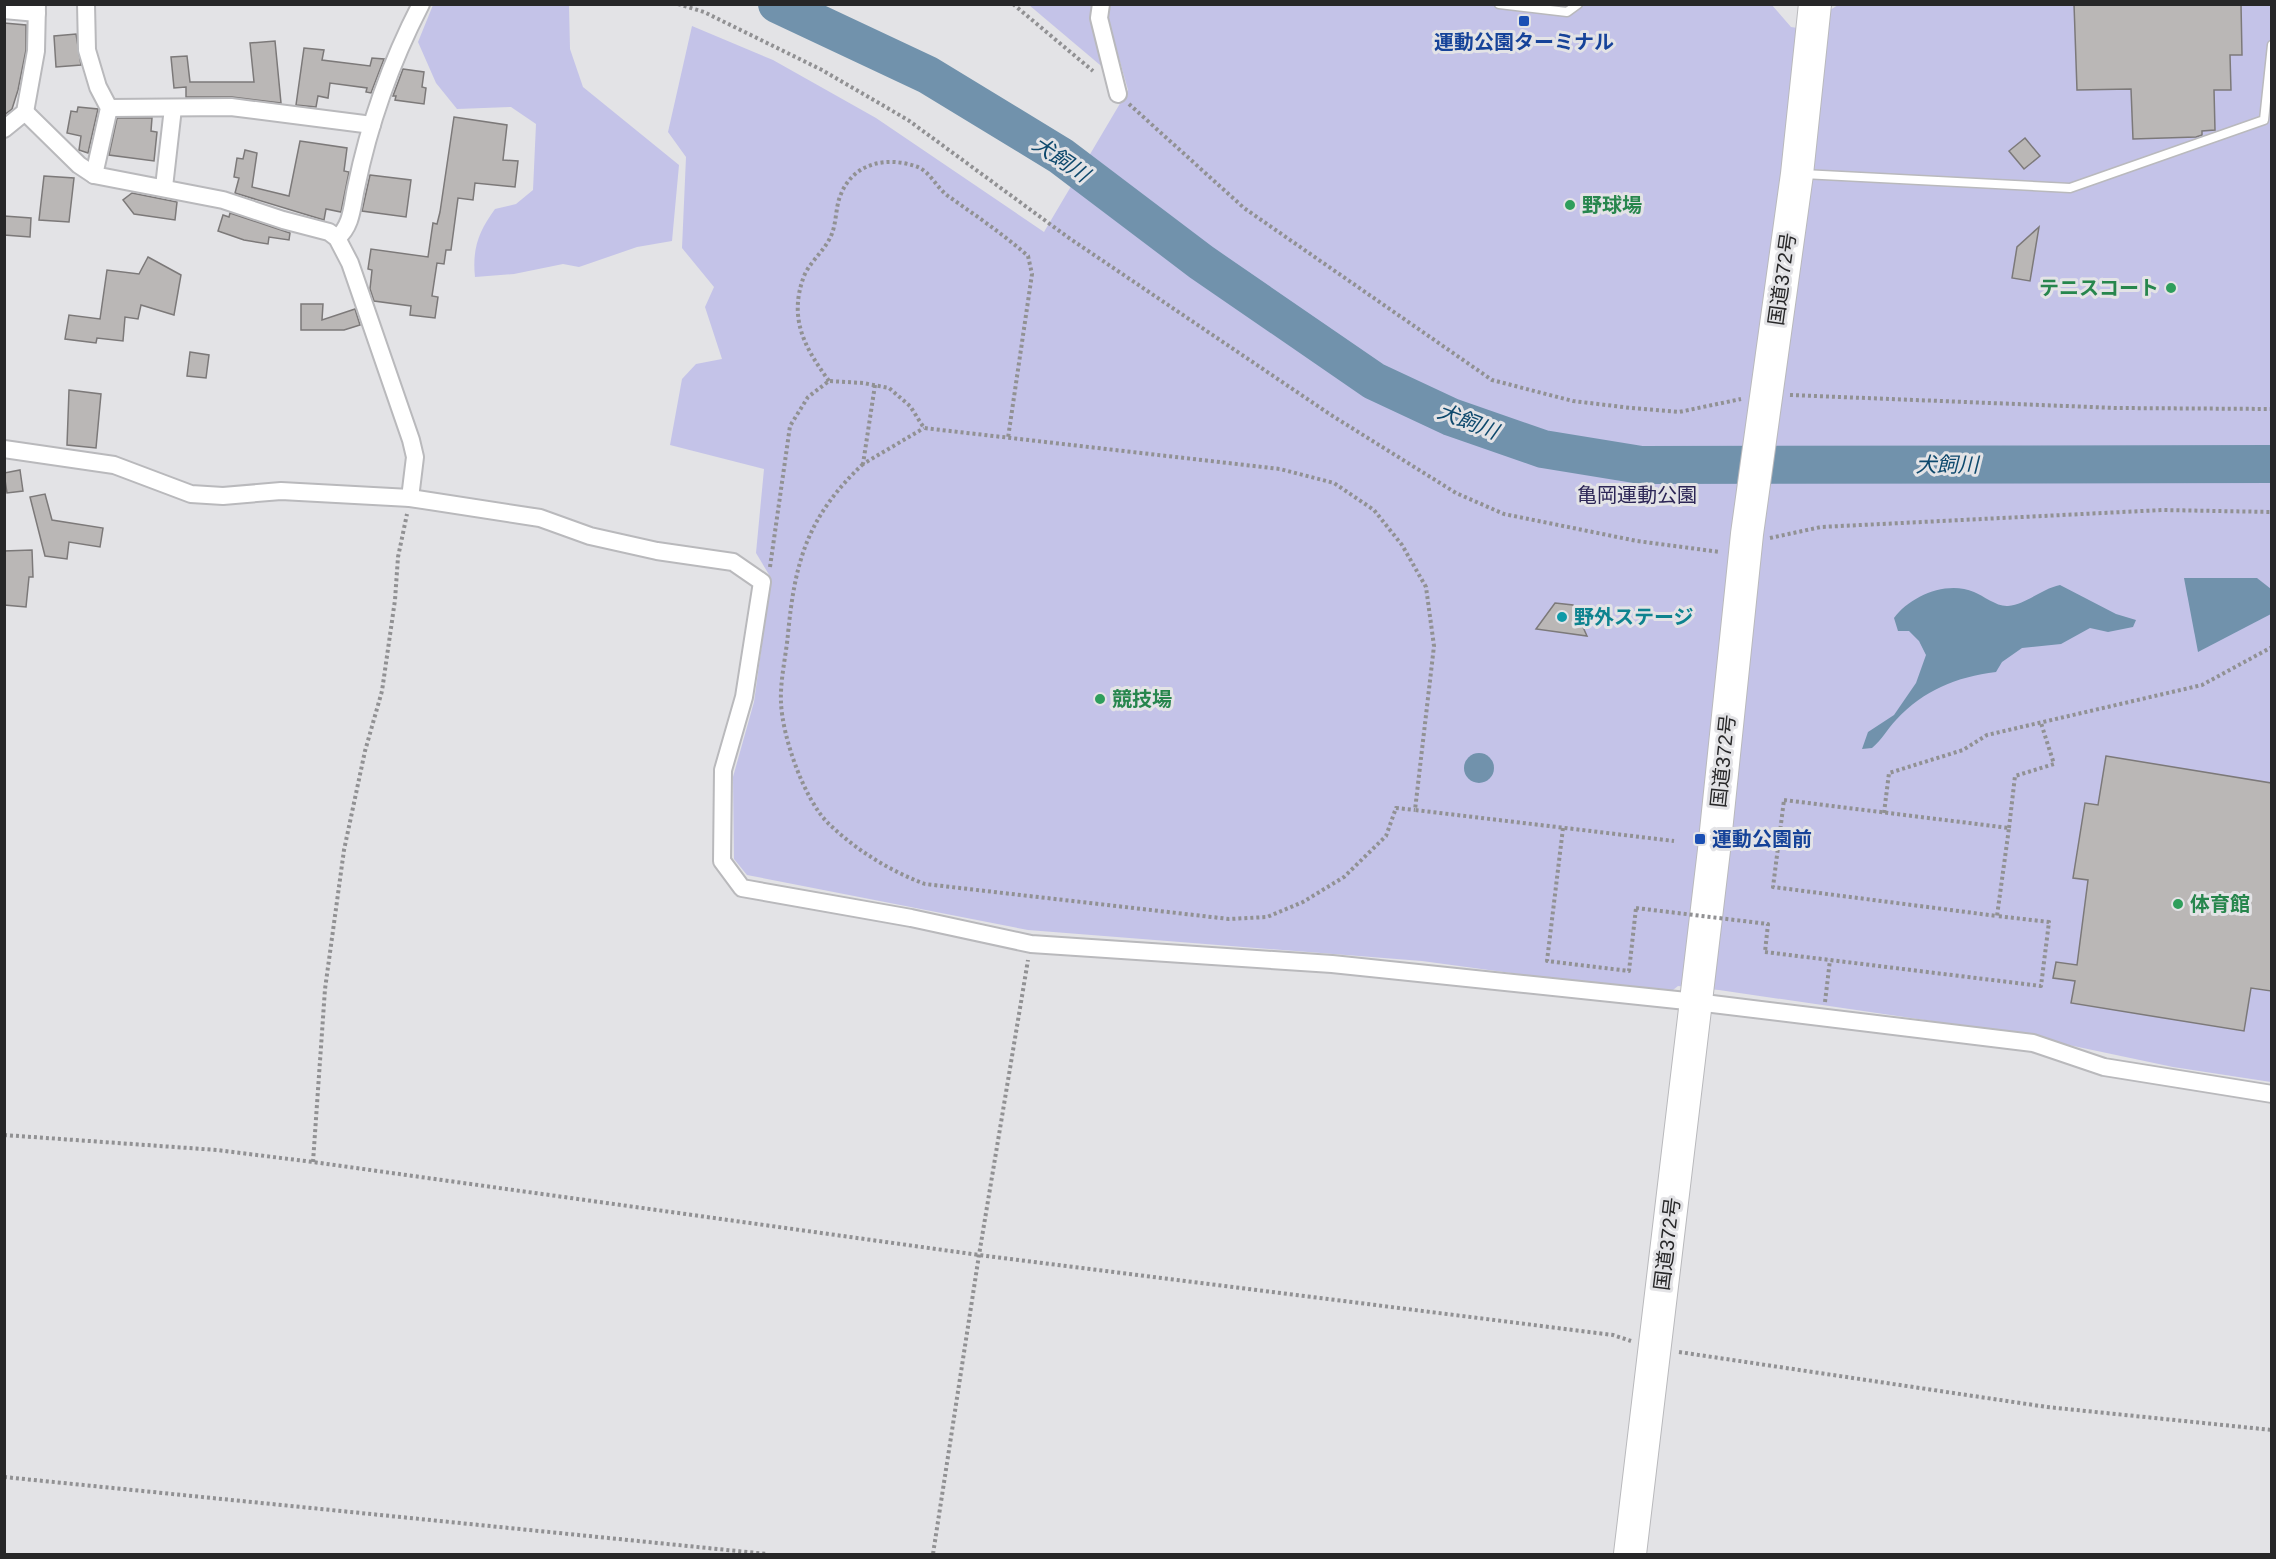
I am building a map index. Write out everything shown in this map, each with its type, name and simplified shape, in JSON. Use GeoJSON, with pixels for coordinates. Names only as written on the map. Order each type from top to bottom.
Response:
{"type":"FeatureCollection","features":[{"type":"Feature","properties":{"kind":"highway","name":"国道372号"},"geometry":{"type":"LineString","coordinates":[[1630,1554],[1696,1002],[1746,544],[1797,174],[1815,4]]}},
{"type":"Feature","properties":{"kind":"street"},"geometry":{"type":"LineString","coordinates":[[86,4],[90,63],[109,108],[94,176]]}},
{"type":"Feature","properties":{"kind":"street"},"geometry":{"type":"LineString","coordinates":[[338,238],[347,230],[362,158],[396,54],[421,4]]}},
{"type":"Feature","properties":{"kind":"street"},"geometry":{"type":"LineString","coordinates":[[1101,4],[1099,18],[1118,94]]}},
{"type":"Feature","properties":{"kind":"street"},"geometry":{"type":"LineString","coordinates":[[4,10],[37,9],[36,51],[25,112],[4,129]]}},
{"type":"Feature","properties":{"kind":"street"},"geometry":{"type":"LineString","coordinates":[[109,108],[231,107],[372,125]]}},
{"type":"Feature","properties":{"kind":"street"},"geometry":{"type":"LineString","coordinates":[[164,187],[172,108]]}},
{"type":"Feature","properties":{"kind":"street"},"geometry":{"type":"LineString","coordinates":[[25,112],[78,165],[94,176],[164,187],[224,200],[283,220],[329,232],[338,238],[350,263],[416,457],[410,498]]}},
{"type":"Feature","properties":{"kind":"street"},"geometry":{"type":"LineString","coordinates":[[4,449],[114,465],[191,494],[223,496],[281,491],[410,498],[540,519],[590,536],[657,551],[733,562],[762,582],[744,697],[723,770],[722,861],[742,888],[911,918],[1031,944],[1332,964],[1696,1002],[2033,1043],[2104,1067],[2271,1094]]}},
{"type":"Feature","properties":{"kind":"lane"},"geometry":{"type":"LineString","coordinates":[[1499,4],[1567,12],[1578,4]]}},
{"type":"Feature","properties":{"kind":"lane"},"geometry":{"type":"LineString","coordinates":[[1797,174],[2070,188],[2264,120],[2271,45]]}},
{"type":"Feature","properties":{"kind":"path"},"geometry":{"type":"LineString","coordinates":[[678,4],[704,12],[822,70],[908,120],[1069,238],[1331,416],[1456,493],[1504,514],[1637,541],[1746,544],[1821,527],[2163,510],[2271,512]]}},
{"type":"Feature","properties":{"kind":"path"},"geometry":{"type":"LineString","coordinates":[[1012,4],[1118,94],[1244,208],[1492,380],[1573,401],[1679,412],[1764,404],[2271,409]]}},
{"type":"Feature","properties":{"kind":"path"},"geometry":{"type":"LineString","coordinates":[[829,381],[813,359],[799,330],[797,305],[804,276],[830,238],[840,195],[851,176],[868,164],[889,163],[920,168],[946,195],[969,209],[1028,256],[1032,274],[1008,438]]}},
{"type":"Feature","properties":{"kind":"path"},"geometry":{"type":"LineString","coordinates":[[769,573],[790,426],[808,397],[829,381],[889,388],[910,406],[924,428]]}},
{"type":"Feature","properties":{"kind":"path"},"geometry":{"type":"LineString","coordinates":[[863,464],[875,385]]}},
{"type":"Feature","properties":{"kind":"path"},"geometry":{"type":"LineString","coordinates":[[1415,810],[1434,646],[1426,587],[1402,545],[1374,510],[1334,483],[1280,469],[924,428],[863,464],[839,487],[817,517],[800,558],[791,603],[781,702],[785,735],[802,783],[827,822],[864,853],[903,876],[925,884],[1229,919],[1267,917],[1303,902],[1344,877],[1386,836],[1396,808],[1674,841]]}},
{"type":"Feature","properties":{"kind":"path"},"geometry":{"type":"LineString","coordinates":[[313,1162],[325,989],[345,849],[364,751],[382,692],[395,600],[398,557],[410,498]]}},
{"type":"Feature","properties":{"kind":"path"},"geometry":{"type":"LineString","coordinates":[[1884,813],[1889,773],[1963,750],[1987,735],[2202,685],[2271,647]]}},
{"type":"Feature","properties":{"kind":"path"},"geometry":{"type":"LineString","coordinates":[[1998,916],[2015,776],[2054,764],[2041,723]]}},
{"type":"Feature","properties":{"kind":"path"},"geometry":{"type":"LineString","coordinates":[[1563,828],[1547,961],[1629,971],[1636,908],[1768,924],[1765,952],[2041,987],[2049,922],[1773,887],[1784,800],[2009,828]]}},
{"type":"Feature","properties":{"kind":"path"},"geometry":{"type":"LineString","coordinates":[[933,1554],[979,1255],[1031,944]]}},
{"type":"Feature","properties":{"kind":"path"},"geometry":{"type":"LineString","coordinates":[[1823,1018],[1830,960]]}},
{"type":"Feature","properties":{"kind":"path"},"geometry":{"type":"LineString","coordinates":[[4,1135],[217,1150],[313,1162],[979,1255],[1613,1335],[1655,1348],[2047,1407],[2271,1430]]}},
{"type":"Feature","properties":{"kind":"path"},"geometry":{"type":"LineString","coordinates":[[4,1477],[767,1554]]}},
{"type":"Feature","properties":{"kind":"green space","name":"亀岡運動公園"},"geometry":{"type":"Polygon","coordinates":[[[1771,4],[1791,27],[1824,32],[1827,12],[1838,5],[2271,5],[2271,1082],[2173,1067],[2007,1032],[1719,990],[1678,986],[1668,994],[1422,961],[1028,930],[747,875],[734,859],[733,777],[754,702],[771,578],[756,553],[764,469],[670,445],[682,379],[696,364],[722,359],[705,307],[714,287],[682,248],[686,157],[668,132],[692,26],[773,60],[876,118],[1044,232],[1128,90],[1107,16],[1109,5],[1771,4]]]}},
{"type":"Feature","properties":{"kind":"green space"},"geometry":{"type":"Polygon","coordinates":[[[433,5],[569,5],[570,49],[583,87],[679,165],[672,241],[637,247],[579,267],[563,264],[514,274],[475,277],[474,267],[478,240],[489,217],[495,209],[516,204],[533,190],[536,124],[511,107],[457,109],[436,83],[418,42],[433,5]]]}},
{"type":"Feature","properties":{"kind":"green space"},"geometry":{"type":"Polygon","coordinates":[[[1029,5],[1095,5],[1106,70],[1029,5]]]}},
{"type":"Feature","properties":{"kind":"shaded area"},"geometry":{"type":"Polygon","coordinates":[[[2184,578],[2257,578],[2271,589],[2271,614],[2198,652],[2184,578]]]}},
{"type":"Feature","properties":{"kind":"shaded area"},"geometry":{"type":"Polygon","coordinates":[[[2060,585],[2116,614],[2136,620],[2133,627],[2108,632],[2090,628],[2061,644],[2022,648],[2002,662],[1996,672],[1954,681],[1929,693],[1893,723],[1872,748],[1862,749],[1868,732],[1894,715],[1916,683],[1926,655],[1919,641],[1909,631],[1898,631],[1894,618],[1909,603],[1930,592],[1952,588],[1974,592],[1995,603],[2008,606],[2060,585]]]}},
{"type":"Feature","properties":{"kind":"shaded area"},"geometry":{"type":"Polygon","coordinates":[[[1479,753],[1490,757],[1494,768],[1490,779],[1479,783],[1468,779],[1464,768],[1468,757],[1479,753]]]}},
{"type":"Feature","properties":{"kind":"building"},"geometry":{"type":"Polygon","coordinates":[[[2074,4],[2241,4],[2242,55],[2230,55],[2231,90],[2214,90],[2215,130],[2202,131],[2202,135],[2196,137],[2133,139],[2131,89],[2077,90],[2074,4]]]}},
{"type":"Feature","properties":{"kind":"building"},"geometry":{"type":"Polygon","coordinates":[[[4,23],[26,25],[26,50],[12,109],[4,115],[4,23]]]}},
{"type":"Feature","properties":{"kind":"building"},"geometry":{"type":"Polygon","coordinates":[[[76,34],[81,65],[56,67],[54,36],[76,34]]]}},
{"type":"Feature","properties":{"kind":"building"},"geometry":{"type":"Polygon","coordinates":[[[275,41],[281,103],[232,97],[186,97],[186,87],[174,88],[171,57],[187,56],[190,82],[254,82],[250,43],[275,41]]]}},
{"type":"Feature","properties":{"kind":"building"},"geometry":{"type":"Polygon","coordinates":[[[304,48],[324,50],[322,60],[370,66],[372,58],[384,59],[371,93],[366,92],[367,88],[330,83],[328,98],[318,96],[316,107],[296,105],[304,48]]]}},
{"type":"Feature","properties":{"kind":"building"},"geometry":{"type":"Polygon","coordinates":[[[403,69],[424,72],[422,87],[426,88],[424,104],[395,100],[396,96],[393,96],[403,69]]]}},
{"type":"Feature","properties":{"kind":"building"},"geometry":{"type":"Polygon","coordinates":[[[78,107],[98,109],[88,153],[79,150],[81,136],[67,133],[71,111],[77,112],[78,107]]]}},
{"type":"Feature","properties":{"kind":"building"},"geometry":{"type":"Polygon","coordinates":[[[454,117],[507,125],[503,160],[518,161],[515,187],[475,183],[473,200],[458,198],[451,250],[446,250],[444,264],[437,263],[432,296],[438,297],[435,318],[410,315],[411,306],[374,301],[370,289],[372,270],[368,269],[371,249],[428,257],[433,223],[437,224],[440,212],[454,117]]]}},
{"type":"Feature","properties":{"kind":"building"},"geometry":{"type":"Polygon","coordinates":[[[117,118],[152,118],[151,131],[157,132],[154,161],[109,155],[117,118]]]}},
{"type":"Feature","properties":{"kind":"building"},"geometry":{"type":"Polygon","coordinates":[[[2025,138],[2040,156],[2024,169],[2009,151],[2025,138]]]}},
{"type":"Feature","properties":{"kind":"building"},"geometry":{"type":"Polygon","coordinates":[[[300,141],[347,148],[344,171],[349,172],[341,212],[326,209],[324,220],[235,193],[239,178],[234,177],[237,158],[243,159],[245,150],[257,153],[252,187],[289,196],[300,141]]]}},
{"type":"Feature","properties":{"kind":"building"},"geometry":{"type":"Polygon","coordinates":[[[370,175],[411,180],[406,217],[362,211],[370,175]]]}},
{"type":"Feature","properties":{"kind":"building"},"geometry":{"type":"Polygon","coordinates":[[[44,176],[74,178],[69,222],[39,220],[44,176]]]}},
{"type":"Feature","properties":{"kind":"building"},"geometry":{"type":"Polygon","coordinates":[[[132,193],[177,202],[175,220],[134,214],[123,200],[132,193]]]}},
{"type":"Feature","properties":{"kind":"building"},"geometry":{"type":"Polygon","coordinates":[[[230,213],[290,233],[289,240],[269,237],[268,244],[244,240],[218,231],[223,215],[229,217],[230,213]]]}},
{"type":"Feature","properties":{"kind":"building"},"geometry":{"type":"Polygon","coordinates":[[[4,216],[31,218],[30,237],[4,235],[4,216]]]}},
{"type":"Feature","properties":{"kind":"building"},"geometry":{"type":"Polygon","coordinates":[[[2039,227],[2030,281],[2012,278],[2017,247],[2039,227]]]}},
{"type":"Feature","properties":{"kind":"building"},"geometry":{"type":"Polygon","coordinates":[[[148,257],[181,275],[174,315],[141,305],[138,319],[125,317],[123,341],[97,338],[96,343],[65,339],[69,315],[100,319],[107,270],[139,274],[148,257]]]}},
{"type":"Feature","properties":{"kind":"building"},"geometry":{"type":"Polygon","coordinates":[[[301,304],[323,304],[322,320],[355,309],[360,325],[344,330],[301,330],[301,304]]]}},
{"type":"Feature","properties":{"kind":"building"},"geometry":{"type":"Polygon","coordinates":[[[190,352],[209,355],[206,378],[187,376],[190,352]]]}},
{"type":"Feature","properties":{"kind":"building"},"geometry":{"type":"Polygon","coordinates":[[[69,390],[101,394],[96,448],[67,445],[69,390]]]}},
{"type":"Feature","properties":{"kind":"building"},"geometry":{"type":"Polygon","coordinates":[[[20,470],[23,491],[7,493],[4,473],[20,470]]]}},
{"type":"Feature","properties":{"kind":"building"},"geometry":{"type":"Polygon","coordinates":[[[45,494],[52,520],[103,528],[100,547],[69,542],[67,559],[45,556],[30,497],[45,494]]]}},
{"type":"Feature","properties":{"kind":"building"},"geometry":{"type":"Polygon","coordinates":[[[32,550],[33,577],[29,577],[26,607],[4,605],[4,551],[32,550]]]}},
{"type":"Feature","properties":{"kind":"building","name":"野外ステージ"},"geometry":{"type":"Polygon","coordinates":[[[1555,603],[1573,605],[1587,636],[1536,629],[1555,603]]]}},
{"type":"Feature","properties":{"kind":"building","name":"体育館"},"geometry":{"type":"Polygon","coordinates":[[[2106,756],[2271,783],[2271,991],[2251,988],[2244,1031],[2071,1003],[2075,981],[2053,978],[2056,962],[2077,965],[2088,880],[2073,878],[2085,803],[2098,805],[2106,756]]]}},
{"type":"Feature","properties":{"kind":"waterway","name":"犬飼川"},"geometry":{"type":"LineString","coordinates":[[777,4],[928,75],[1061,156],[1201,262],[1374,381],[1451,417],[1543,449],[1641,465],[2272,464]]}},
{"type":"Feature","properties":{"kind":"place","name":"運動公園ターミナル"},"geometry":{"type":"Point","coordinates":[1524,21]}},
{"type":"Feature","properties":{"kind":"place","name":"野球場"},"geometry":{"type":"Point","coordinates":[1570,205]}},
{"type":"Feature","properties":{"kind":"place","name":"テニスコート"},"geometry":{"type":"Point","coordinates":[2171,288]}},
{"type":"Feature","properties":{"kind":"place","name":"野外ステージ"},"geometry":{"type":"Point","coordinates":[1562,617]}},
{"type":"Feature","properties":{"kind":"place","name":"競技場"},"geometry":{"type":"Point","coordinates":[1100,699]}},
{"type":"Feature","properties":{"kind":"place","name":"運動公園前"},"geometry":{"type":"Point","coordinates":[1700,839]}},
{"type":"Feature","properties":{"kind":"place","name":"体育館"},"geometry":{"type":"Point","coordinates":[2178,904]}}]}
